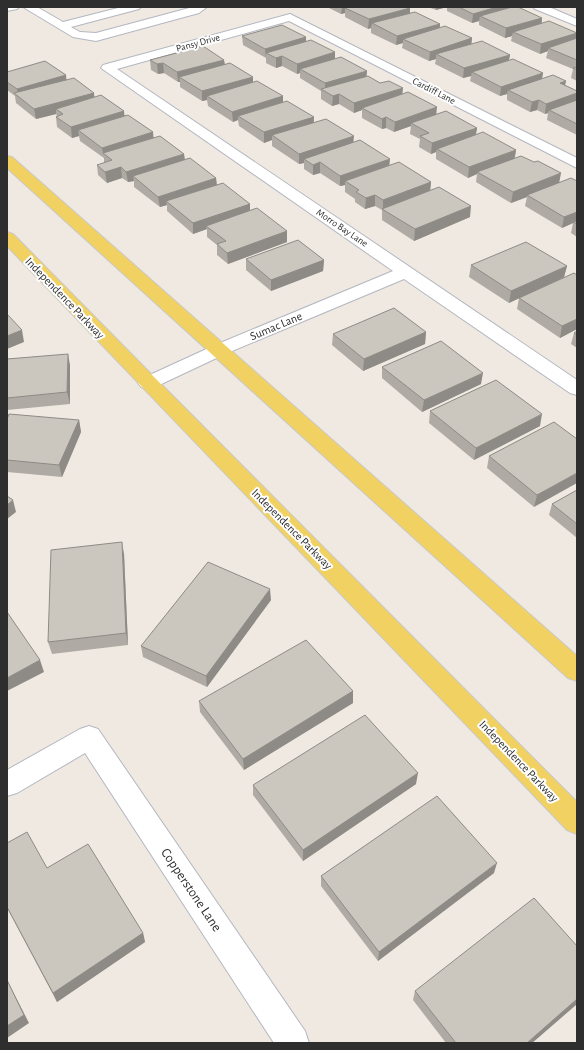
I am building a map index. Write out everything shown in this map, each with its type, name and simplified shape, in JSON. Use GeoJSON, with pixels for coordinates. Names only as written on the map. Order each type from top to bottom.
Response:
{"type":"FeatureCollection","features":[{"type":"Feature","properties":{"kind":"main road"},"geometry":{"type":"LineString","coordinates":[[7,160],[577,671]]}},
{"type":"Feature","properties":{"kind":"main road","name":"Independence Parkway"},"geometry":{"type":"LineString","coordinates":[[7,237],[577,821]]}},
{"type":"Feature","properties":{"kind":"street"},"geometry":{"type":"LineString","coordinates":[[7,8],[13,7]]}},
{"type":"Feature","properties":{"kind":"street"},"geometry":{"type":"LineString","coordinates":[[29,7],[77,35],[96,36],[195,11],[201,7]]}},
{"type":"Feature","properties":{"kind":"street"},"geometry":{"type":"LineString","coordinates":[[60,26],[135,7]]}},
{"type":"Feature","properties":{"kind":"street"},"geometry":{"type":"LineString","coordinates":[[539,7],[577,23]]}},
{"type":"Feature","properties":{"kind":"street","name":"Pansy Drive"},"geometry":{"type":"LineString","coordinates":[[107,68],[290,17]]}},
{"type":"Feature","properties":{"kind":"street","name":"Cardiff Lane"},"geometry":{"type":"LineString","coordinates":[[290,17],[577,164]]}},
{"type":"Feature","properties":{"kind":"street","name":"Morro Bay Lane"},"geometry":{"type":"LineString","coordinates":[[107,68],[577,389]]}},
{"type":"Feature","properties":{"kind":"street","name":"Sumac Lane"},"geometry":{"type":"LineString","coordinates":[[148,383],[219,350],[406,272]]}},
{"type":"Feature","properties":{"kind":"street","name":"Copperstone Lane"},"geometry":{"type":"LineString","coordinates":[[7,784],[89,737],[293,1043]]}},
{"type":"Feature","properties":{"kind":"building"},"geometry":{"type":"Polygon","coordinates":[[[459,7],[497,7],[473,14],[459,7]]]}},
{"type":"Feature","properties":{"kind":"building"},"geometry":{"type":"Polygon","coordinates":[[[512,7],[518,7],[542,18],[506,28],[480,16],[512,7]]]}},
{"type":"Feature","properties":{"kind":"building"},"geometry":{"type":"Polygon","coordinates":[[[345,8],[410,8],[369,19],[345,8]]]}},
{"type":"Feature","properties":{"kind":"building"},"geometry":{"type":"Polygon","coordinates":[[[415,12],[440,24],[397,36],[372,23],[415,12]]]}},
{"type":"Feature","properties":{"kind":"building"},"geometry":{"type":"Polygon","coordinates":[[[549,21],[577,33],[541,44],[513,32],[549,21]]]}},
{"type":"Feature","properties":{"kind":"building"},"geometry":{"type":"Polygon","coordinates":[[[282,25],[306,37],[265,49],[242,36],[282,25]]]}},
{"type":"Feature","properties":{"kind":"building"},"geometry":{"type":"Polygon","coordinates":[[[445,26],[472,38],[430,52],[403,39],[445,26]]]}},
{"type":"Feature","properties":{"kind":"building"},"geometry":{"type":"Polygon","coordinates":[[[577,38],[577,60],[548,48],[577,38]]]}},
{"type":"Feature","properties":{"kind":"building"},"geometry":{"type":"Polygon","coordinates":[[[311,40],[335,52],[297,64],[282,56],[276,58],[266,53],[311,40]]]}},
{"type":"Feature","properties":{"kind":"building"},"geometry":{"type":"Polygon","coordinates":[[[482,41],[510,55],[464,68],[436,54],[482,41]]]}},
{"type":"Feature","properties":{"kind":"building"},"geometry":{"type":"Polygon","coordinates":[[[203,46],[224,60],[177,72],[163,63],[157,64],[150,60],[203,46]]]}},
{"type":"Feature","properties":{"kind":"building"},"geometry":{"type":"Polygon","coordinates":[[[341,57],[367,71],[325,83],[300,69],[341,57]]]}},
{"type":"Feature","properties":{"kind":"building"},"geometry":{"type":"Polygon","coordinates":[[[513,59],[543,73],[501,87],[472,72],[513,59]]]}},
{"type":"Feature","properties":{"kind":"building"},"geometry":{"type":"Polygon","coordinates":[[[45,61],[66,75],[17,89],[7,82],[7,72],[45,61]]]}},
{"type":"Feature","properties":{"kind":"building"},"geometry":{"type":"Polygon","coordinates":[[[230,63],[253,77],[202,91],[179,77],[230,63]]]}},
{"type":"Feature","properties":{"kind":"building"},"geometry":{"type":"Polygon","coordinates":[[[553,75],[566,81],[560,83],[577,91],[577,93],[546,104],[539,100],[532,102],[508,90],[553,75]]]}},
{"type":"Feature","properties":{"kind":"building"},"geometry":{"type":"Polygon","coordinates":[[[368,76],[380,83],[389,81],[403,88],[354,103],[339,94],[333,96],[321,89],[368,76]]]}},
{"type":"Feature","properties":{"kind":"building"},"geometry":{"type":"Polygon","coordinates":[[[74,78],[94,93],[34,109],[14,93],[74,78]]]}},
{"type":"Feature","properties":{"kind":"building"},"geometry":{"type":"Polygon","coordinates":[[[257,81],[283,96],[232,112],[207,96],[257,81]]]}},
{"type":"Feature","properties":{"kind":"building"},"geometry":{"type":"Polygon","coordinates":[[[408,92],[437,107],[395,122],[386,117],[382,119],[362,108],[408,92]]]}},
{"type":"Feature","properties":{"kind":"building"},"geometry":{"type":"Polygon","coordinates":[[[101,95],[124,111],[71,127],[56,117],[63,114],[56,109],[101,95]]]}},
{"type":"Feature","properties":{"kind":"building"},"geometry":{"type":"Polygon","coordinates":[[[577,100],[577,124],[549,110],[577,100]]]}},
{"type":"Feature","properties":{"kind":"building"},"geometry":{"type":"Polygon","coordinates":[[[287,101],[314,117],[264,132],[238,116],[287,101]]]}},
{"type":"Feature","properties":{"kind":"building"},"geometry":{"type":"Polygon","coordinates":[[[446,111],[477,128],[432,143],[420,136],[429,133],[411,123],[446,111]]]}},
{"type":"Feature","properties":{"kind":"building"},"geometry":{"type":"Polygon","coordinates":[[[128,115],[153,132],[102,148],[78,130],[128,115]]]}},
{"type":"Feature","properties":{"kind":"building"},"geometry":{"type":"Polygon","coordinates":[[[326,119],[354,136],[299,154],[272,135],[326,119]]]}},
{"type":"Feature","properties":{"kind":"building"},"geometry":{"type":"Polygon","coordinates":[[[483,132],[516,150],[469,167],[437,149],[483,132]]]}},
{"type":"Feature","properties":{"kind":"building"},"geometry":{"type":"Polygon","coordinates":[[[160,136],[184,154],[126,172],[121,167],[105,172],[97,165],[112,160],[103,153],[160,136]]]}},
{"type":"Feature","properties":{"kind":"building"},"geometry":{"type":"Polygon","coordinates":[[[360,140],[390,159],[340,176],[320,162],[313,165],[304,159],[360,140]]]}},
{"type":"Feature","properties":{"kind":"building"},"geometry":{"type":"Polygon","coordinates":[[[521,156],[534,162],[538,161],[561,173],[513,192],[477,172],[521,156]]]}},
{"type":"Feature","properties":{"kind":"building"},"geometry":{"type":"Polygon","coordinates":[[[190,158],[216,178],[158,197],[133,176],[190,158]]]}},
{"type":"Feature","properties":{"kind":"building"},"geometry":{"type":"Polygon","coordinates":[[[399,162],[431,182],[383,200],[375,195],[366,198],[356,192],[359,190],[345,181],[399,162]]]}},
{"type":"Feature","properties":{"kind":"building"},"geometry":{"type":"Polygon","coordinates":[[[571,178],[577,181],[577,212],[564,217],[527,195],[571,178]]]}},
{"type":"Feature","properties":{"kind":"building"},"geometry":{"type":"Polygon","coordinates":[[[223,183],[250,204],[193,223],[166,201],[223,183]]]}},
{"type":"Feature","properties":{"kind":"building"},"geometry":{"type":"Polygon","coordinates":[[[439,187],[471,206],[415,229],[382,209],[439,187]]]}},
{"type":"Feature","properties":{"kind":"building"},"geometry":{"type":"Polygon","coordinates":[[[257,208],[287,231],[227,253],[217,244],[226,241],[206,226],[257,208]]]}},
{"type":"Feature","properties":{"kind":"building"},"geometry":{"type":"Polygon","coordinates":[[[298,240],[324,260],[271,280],[246,259],[298,240]]]}},
{"type":"Feature","properties":{"kind":"building"},"geometry":{"type":"Polygon","coordinates":[[[526,242],[567,266],[511,291],[471,265],[526,242]]]}},
{"type":"Feature","properties":{"kind":"building"},"geometry":{"type":"Polygon","coordinates":[[[574,273],[577,275],[577,319],[562,326],[519,298],[574,273]]]}},
{"type":"Feature","properties":{"kind":"building"},"geometry":{"type":"Polygon","coordinates":[[[394,308],[426,332],[364,359],[333,334],[394,308]]]}},
{"type":"Feature","properties":{"kind":"building"},"geometry":{"type":"Polygon","coordinates":[[[7,314],[22,330],[7,336],[7,314]]]}},
{"type":"Feature","properties":{"kind":"building"},"geometry":{"type":"Polygon","coordinates":[[[441,341],[483,373],[424,400],[382,367],[441,341]]]}},
{"type":"Feature","properties":{"kind":"building"},"geometry":{"type":"Polygon","coordinates":[[[68,354],[67,392],[7,398],[7,359],[68,354]]]}},
{"type":"Feature","properties":{"kind":"building"},"geometry":{"type":"Polygon","coordinates":[[[496,380],[542,414],[476,448],[430,411],[496,380]]]}},
{"type":"Feature","properties":{"kind":"building"},"geometry":{"type":"Polygon","coordinates":[[[9,414],[79,420],[59,465],[7,460],[7,419],[9,414]]]}},
{"type":"Feature","properties":{"kind":"building"},"geometry":{"type":"Polygon","coordinates":[[[554,422],[577,439],[577,473],[537,495],[489,456],[554,422]]]}},
{"type":"Feature","properties":{"kind":"building"},"geometry":{"type":"Polygon","coordinates":[[[577,490],[577,524],[552,504],[577,490]]]}},
{"type":"Feature","properties":{"kind":"building"},"geometry":{"type":"Polygon","coordinates":[[[7,496],[13,500],[7,505],[7,496]]]}},
{"type":"Feature","properties":{"kind":"building"},"geometry":{"type":"Polygon","coordinates":[[[122,542],[126,633],[48,642],[51,550],[122,542]]]}},
{"type":"Feature","properties":{"kind":"building"},"geometry":{"type":"Polygon","coordinates":[[[208,562],[270,589],[206,676],[141,646],[208,562]]]}},
{"type":"Feature","properties":{"kind":"building"},"geometry":{"type":"Polygon","coordinates":[[[7,612],[40,660],[7,678],[7,612]]]}},
{"type":"Feature","properties":{"kind":"building"},"geometry":{"type":"Polygon","coordinates":[[[306,640],[353,691],[243,759],[199,701],[306,640]]]}},
{"type":"Feature","properties":{"kind":"building"},"geometry":{"type":"Polygon","coordinates":[[[365,715],[418,773],[303,850],[253,785],[365,715]]]}},
{"type":"Feature","properties":{"kind":"building"},"geometry":{"type":"Polygon","coordinates":[[[437,796],[497,863],[379,952],[321,876],[437,796]]]}},
{"type":"Feature","properties":{"kind":"building"},"geometry":{"type":"Polygon","coordinates":[[[27,832],[47,868],[88,844],[143,933],[53,993],[7,907],[7,843],[27,832]]]}},
{"type":"Feature","properties":{"kind":"building"},"geometry":{"type":"Polygon","coordinates":[[[534,898],[577,946],[577,999],[527,1043],[456,1043],[415,991],[534,898]]]}},
{"type":"Feature","properties":{"kind":"building"},"geometry":{"type":"Polygon","coordinates":[[[7,980],[24,1015],[7,1026],[7,980]]]}}]}
